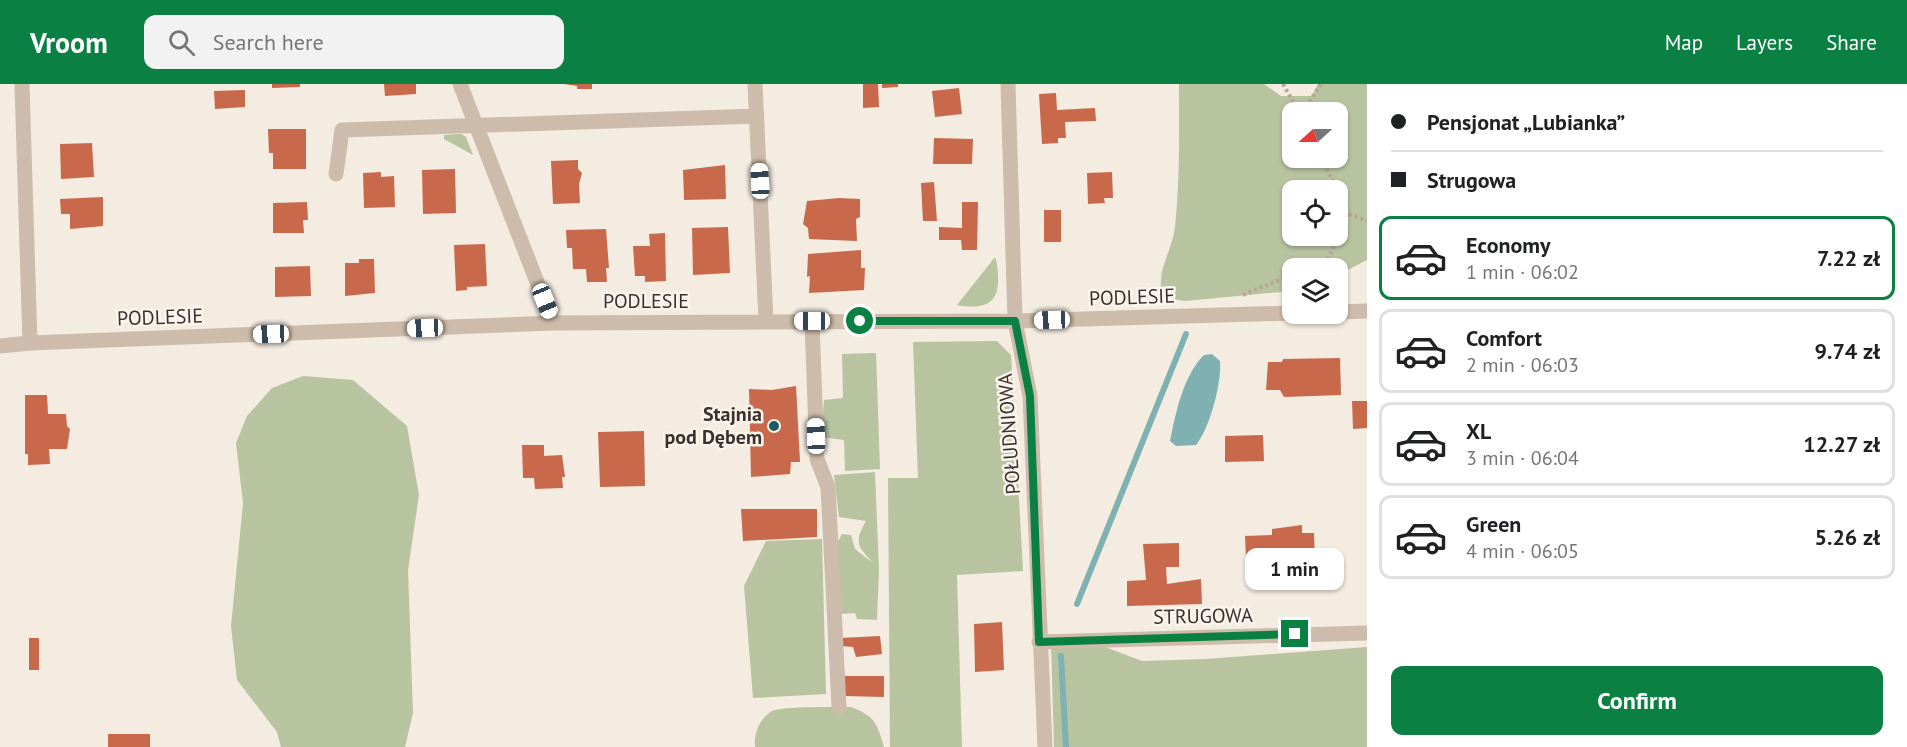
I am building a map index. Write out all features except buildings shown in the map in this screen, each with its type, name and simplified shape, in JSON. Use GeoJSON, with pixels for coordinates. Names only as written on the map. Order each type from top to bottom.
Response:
{"type":"FeatureCollection","features":[{"type":"Feature","properties":{"kind":"street"},"geometry":{"type":"LineString","coordinates":[[22,84],[30,343]]}},
{"type":"Feature","properties":{"kind":"street"},"geometry":{"type":"LineString","coordinates":[[460,84],[553,323]]}},
{"type":"Feature","properties":{"kind":"street"},"geometry":{"type":"LineString","coordinates":[[755,84],[766,321]]}},
{"type":"Feature","properties":{"kind":"street","name":"POŁUDNIOWA"},"geometry":{"type":"LineString","coordinates":[[1008,84],[1015,321],[1030,396],[1045,747]]}},
{"type":"Feature","properties":{"kind":"street"},"geometry":{"type":"LineString","coordinates":[[336,174],[342,130],[756,116]]}},
{"type":"Feature","properties":{"kind":"street"},"geometry":{"type":"LineString","coordinates":[[1348,312],[1367,311]]}},
{"type":"Feature","properties":{"kind":"street","name":"PODLESIE"},"geometry":{"type":"LineString","coordinates":[[0,346],[553,323],[1015,321],[1282,313]]}},
{"type":"Feature","properties":{"kind":"street"},"geometry":{"type":"LineString","coordinates":[[812,321],[817,459],[828,487],[839,707]]}},
{"type":"Feature","properties":{"kind":"street","name":"STRUGOWA"},"geometry":{"type":"LineString","coordinates":[[1039,642],[1367,633]]}},
{"type":"Feature","properties":{"kind":"path"},"geometry":{"type":"LineString","coordinates":[[1282,84],[1294,102]]}},
{"type":"Feature","properties":{"kind":"path"},"geometry":{"type":"LineString","coordinates":[[1308,102],[1321,84]]}},
{"type":"Feature","properties":{"kind":"path"},"geometry":{"type":"LineString","coordinates":[[1328,258],[1349,214],[1367,221]]}},
{"type":"Feature","properties":{"kind":"path"},"geometry":{"type":"LineString","coordinates":[[1234,299],[1282,279]]}},
{"type":"Feature","properties":{"kind":"green space"},"geometry":{"type":"Polygon","coordinates":[[[1179,84],[1264,84],[1281,96],[1312,96],[1318,84],[1367,84],[1367,260],[1348,270],[1348,258],[1282,258],[1282,292],[1185,301],[1163,298],[1162,270],[1175,227],[1179,156],[1179,84]]]}},
{"type":"Feature","properties":{"kind":"green space"},"geometry":{"type":"Polygon","coordinates":[[[461,134],[466,137],[473,155],[444,139],[444,135],[461,134]]]}},
{"type":"Feature","properties":{"kind":"green space"},"geometry":{"type":"Polygon","coordinates":[[[995,257],[998,281],[995,296],[991,301],[980,306],[957,305],[995,257]]]}},
{"type":"Feature","properties":{"kind":"green space"},"geometry":{"type":"Polygon","coordinates":[[[997,341],[1011,355],[1023,571],[957,575],[962,747],[890,747],[888,478],[918,478],[913,342],[997,341]]]}},
{"type":"Feature","properties":{"kind":"green space"},"geometry":{"type":"Polygon","coordinates":[[[876,353],[880,469],[845,471],[844,440],[821,437],[824,400],[843,398],[842,354],[876,353]]]}},
{"type":"Feature","properties":{"kind":"green space"},"geometry":{"type":"Polygon","coordinates":[[[303,376],[353,380],[407,426],[419,495],[408,570],[413,713],[405,747],[281,747],[277,732],[237,680],[231,626],[243,503],[236,443],[247,416],[272,388],[303,376]]]}},
{"type":"Feature","properties":{"kind":"green space"},"geometry":{"type":"Polygon","coordinates":[[[875,472],[879,571],[877,620],[857,619],[855,613],[841,614],[837,543],[842,534],[851,535],[855,549],[873,563],[859,544],[860,534],[866,521],[839,517],[834,475],[875,472]]]}},
{"type":"Feature","properties":{"kind":"green space"},"geometry":{"type":"Polygon","coordinates":[[[822,539],[826,694],[753,698],[744,586],[766,541],[822,539]]]}},
{"type":"Feature","properties":{"kind":"green space"},"geometry":{"type":"Polygon","coordinates":[[[1051,643],[1100,645],[1142,661],[1206,659],[1367,647],[1367,747],[1054,747],[1051,643]]]}},
{"type":"Feature","properties":{"kind":"green space"},"geometry":{"type":"Polygon","coordinates":[[[851,707],[874,721],[884,747],[755,747],[758,727],[772,711],[851,707]]]}},
{"type":"Feature","properties":{"kind":"water"},"geometry":{"type":"Polygon","coordinates":[[[1212,354],[1220,361],[1220,370],[1214,404],[1206,428],[1196,445],[1176,446],[1170,441],[1186,384],[1204,355],[1212,354]]]}},
{"type":"Feature","properties":{"kind":"waterway"},"geometry":{"type":"LineString","coordinates":[[1077,604],[1186,334]]}},
{"type":"Feature","properties":{"kind":"waterway"},"geometry":{"type":"LineString","coordinates":[[1061,656],[1066,747]]}},
{"type":"Feature","properties":{"kind":"place","name":"Stajnia pod Dębem"},"geometry":{"type":"Point","coordinates":[774,426]}},
{"type":"Feature","properties":{"kind":"route"},"geometry":{"type":"LineString","coordinates":[[860,321],[1015,321],[1030,396],[1039,642],[1295,634]]}}]}
